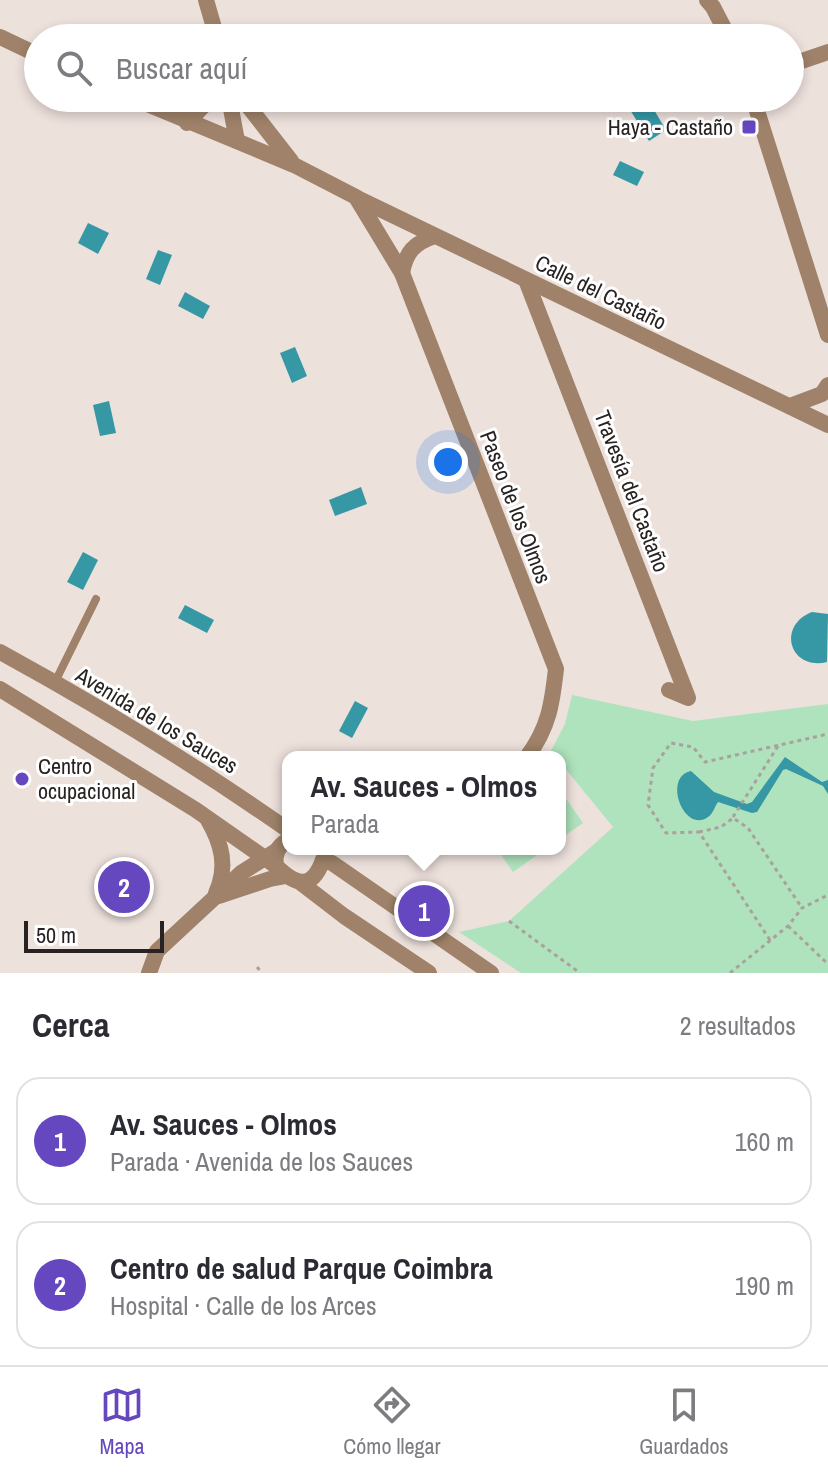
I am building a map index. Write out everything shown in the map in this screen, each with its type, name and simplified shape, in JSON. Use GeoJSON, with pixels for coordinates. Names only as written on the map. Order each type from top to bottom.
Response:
{"type":"FeatureCollection","features":[{"type":"Feature","properties":{"kind":"street"},"geometry":{"type":"LineString","coordinates":[[206,0],[213,24]]}},
{"type":"Feature","properties":{"kind":"street"},"geometry":{"type":"LineString","coordinates":[[707,0],[722,24]]}},
{"type":"Feature","properties":{"kind":"street"},"geometry":{"type":"LineString","coordinates":[[0,37],[24,48]]}},
{"type":"Feature","properties":{"kind":"street"},"geometry":{"type":"LineString","coordinates":[[804,60],[828,52]]}},
{"type":"Feature","properties":{"kind":"street"},"geometry":{"type":"LineString","coordinates":[[163,112],[294,165],[356,197]]}},
{"type":"Feature","properties":{"kind":"street"},"geometry":{"type":"LineString","coordinates":[[187,123],[198,112]]}},
{"type":"Feature","properties":{"kind":"street"},"geometry":{"type":"LineString","coordinates":[[232,112],[237,141]]}},
{"type":"Feature","properties":{"kind":"street"},"geometry":{"type":"LineString","coordinates":[[253,112],[294,165]]}},
{"type":"Feature","properties":{"kind":"street"},"geometry":{"type":"LineString","coordinates":[[757,112],[828,335]]}},
{"type":"Feature","properties":{"kind":"street","name":"Calle del Castaño"},"geometry":{"type":"LineString","coordinates":[[356,197],[828,425]]}},
{"type":"Feature","properties":{"kind":"street","name":"Paseo de los Olmos"},"geometry":{"type":"LineString","coordinates":[[356,197],[402,273],[556,669],[550,715],[531,751]]}},
{"type":"Feature","properties":{"kind":"street"},"geometry":{"type":"LineString","coordinates":[[402,273],[405,257],[413,247],[435,236]]}},
{"type":"Feature","properties":{"kind":"street","name":"Travesía del Castaño"},"geometry":{"type":"LineString","coordinates":[[526,280],[688,698],[669,690]]}},
{"type":"Feature","properties":{"kind":"street"},"geometry":{"type":"LineString","coordinates":[[790,406],[822,394],[828,385]]}},
{"type":"Feature","properties":{"kind":"street","name":"Avenida de los Sauces"},"geometry":{"type":"LineString","coordinates":[[0,652],[217,780],[282,826]]}},
{"type":"Feature","properties":{"kind":"street"},"geometry":{"type":"LineString","coordinates":[[0,689],[282,863],[344,916],[429,973]]}},
{"type":"Feature","properties":{"kind":"street"},"geometry":{"type":"LineString","coordinates":[[207,817],[223,853],[223,871],[214,898]]}},
{"type":"Feature","properties":{"kind":"street"},"geometry":{"type":"LineString","coordinates":[[149,973],[157,951],[241,873],[282,863],[316,875],[323,855]]}},
{"type":"Feature","properties":{"kind":"street"},"geometry":{"type":"LineString","coordinates":[[326,855],[332,863],[491,973]]}},
{"type":"Feature","properties":{"kind":"street"},"geometry":{"type":"LineString","coordinates":[[214,898],[270,879],[282,863]]}},
{"type":"Feature","properties":{"kind":"lane"},"geometry":{"type":"LineString","coordinates":[[55,683],[96,599]]}},
{"type":"Feature","properties":{"kind":"path"},"geometry":{"type":"LineString","coordinates":[[778,746],[733,818],[721,827],[699,832],[666,833],[648,805],[653,768],[671,743],[693,747],[705,762],[828,734]]}},
{"type":"Feature","properties":{"kind":"path"},"geometry":{"type":"LineString","coordinates":[[733,818],[748,828],[802,908]]}},
{"type":"Feature","properties":{"kind":"path"},"geometry":{"type":"LineString","coordinates":[[699,832],[770,940]]}},
{"type":"Feature","properties":{"kind":"path"},"geometry":{"type":"LineString","coordinates":[[730,973],[788,926],[802,908],[828,895]]}},
{"type":"Feature","properties":{"kind":"path"},"geometry":{"type":"LineString","coordinates":[[509,921],[580,973]]}},
{"type":"Feature","properties":{"kind":"path"},"geometry":{"type":"LineString","coordinates":[[788,926],[828,964]]}},
{"type":"Feature","properties":{"kind":"path"},"geometry":{"type":"LineString","coordinates":[[257,967],[262,973]]}},
{"type":"Feature","properties":{"kind":"green space"},"geometry":{"type":"Polygon","coordinates":[[[572,695],[693,721],[828,704],[828,973],[521,973],[459,932],[509,921],[613,827],[566,769],[566,751],[551,751],[565,724],[572,695]]]}},
{"type":"Feature","properties":{"kind":"green space"},"geometry":{"type":"Polygon","coordinates":[[[566,799],[583,823],[566,835],[566,799]]]}},
{"type":"Feature","properties":{"kind":"green space"},"geometry":{"type":"Polygon","coordinates":[[[501,855],[537,855],[513,872],[501,855]]]}},
{"type":"Feature","properties":{"kind":"water"},"geometry":{"type":"Polygon","coordinates":[[[631,112],[655,112],[666,130],[649,141],[631,112]]]}},
{"type":"Feature","properties":{"kind":"water"},"geometry":{"type":"Polygon","coordinates":[[[620,161],[644,172],[637,186],[613,175],[620,161]]]}},
{"type":"Feature","properties":{"kind":"water"},"geometry":{"type":"Polygon","coordinates":[[[88,223],[109,233],[98,254],[78,243],[88,223]]]}},
{"type":"Feature","properties":{"kind":"water"},"geometry":{"type":"Polygon","coordinates":[[[158,250],[172,255],[160,285],[146,279],[158,250]]]}},
{"type":"Feature","properties":{"kind":"water"},"geometry":{"type":"Polygon","coordinates":[[[185,292],[210,306],[203,319],[178,306],[185,292]]]}},
{"type":"Feature","properties":{"kind":"water"},"geometry":{"type":"Polygon","coordinates":[[[295,347],[307,376],[292,383],[280,353],[295,347]]]}},
{"type":"Feature","properties":{"kind":"water"},"geometry":{"type":"Polygon","coordinates":[[[109,401],[116,433],[100,436],[93,405],[109,401]]]}},
{"type":"Feature","properties":{"kind":"water"},"geometry":{"type":"Polygon","coordinates":[[[361,487],[367,504],[335,516],[329,500],[361,487]]]}},
{"type":"Feature","properties":{"kind":"water"},"geometry":{"type":"Polygon","coordinates":[[[83,552],[98,560],[83,590],[67,582],[83,552]]]}},
{"type":"Feature","properties":{"kind":"water"},"geometry":{"type":"Polygon","coordinates":[[[185,605],[214,620],[207,633],[178,618],[185,605]]]}},
{"type":"Feature","properties":{"kind":"water"},"geometry":{"type":"Polygon","coordinates":[[[812,612],[828,614],[827,662],[804,660],[792,646],[794,627],[812,612]]]}},
{"type":"Feature","properties":{"kind":"water"},"geometry":{"type":"Polygon","coordinates":[[[355,701],[368,708],[352,738],[339,731],[355,701]]]}},
{"type":"Feature","properties":{"kind":"water"},"geometry":{"type":"Polygon","coordinates":[[[785,757],[822,782],[828,780],[828,794],[823,786],[786,769],[757,812],[718,802],[710,816],[699,820],[691,818],[680,803],[678,783],[682,775],[691,771],[714,792],[747,804],[752,802],[785,757]]]}},
{"type":"Feature","properties":{"kind":"place","name":"Haya - Castaño"},"geometry":{"type":"Point","coordinates":[749,127]}},
{"type":"Feature","properties":{"kind":"place","name":"Centro ocupacional"},"geometry":{"type":"Point","coordinates":[22,779]}},
{"type":"Feature","properties":{"kind":"place","name":"Centro de salud Parque Coimbra"},"geometry":{"type":"Point","coordinates":[124,887]}},
{"type":"Feature","properties":{"kind":"place","name":"Av. Sauces - Olmos"},"geometry":{"type":"Point","coordinates":[424,911]}}]}
